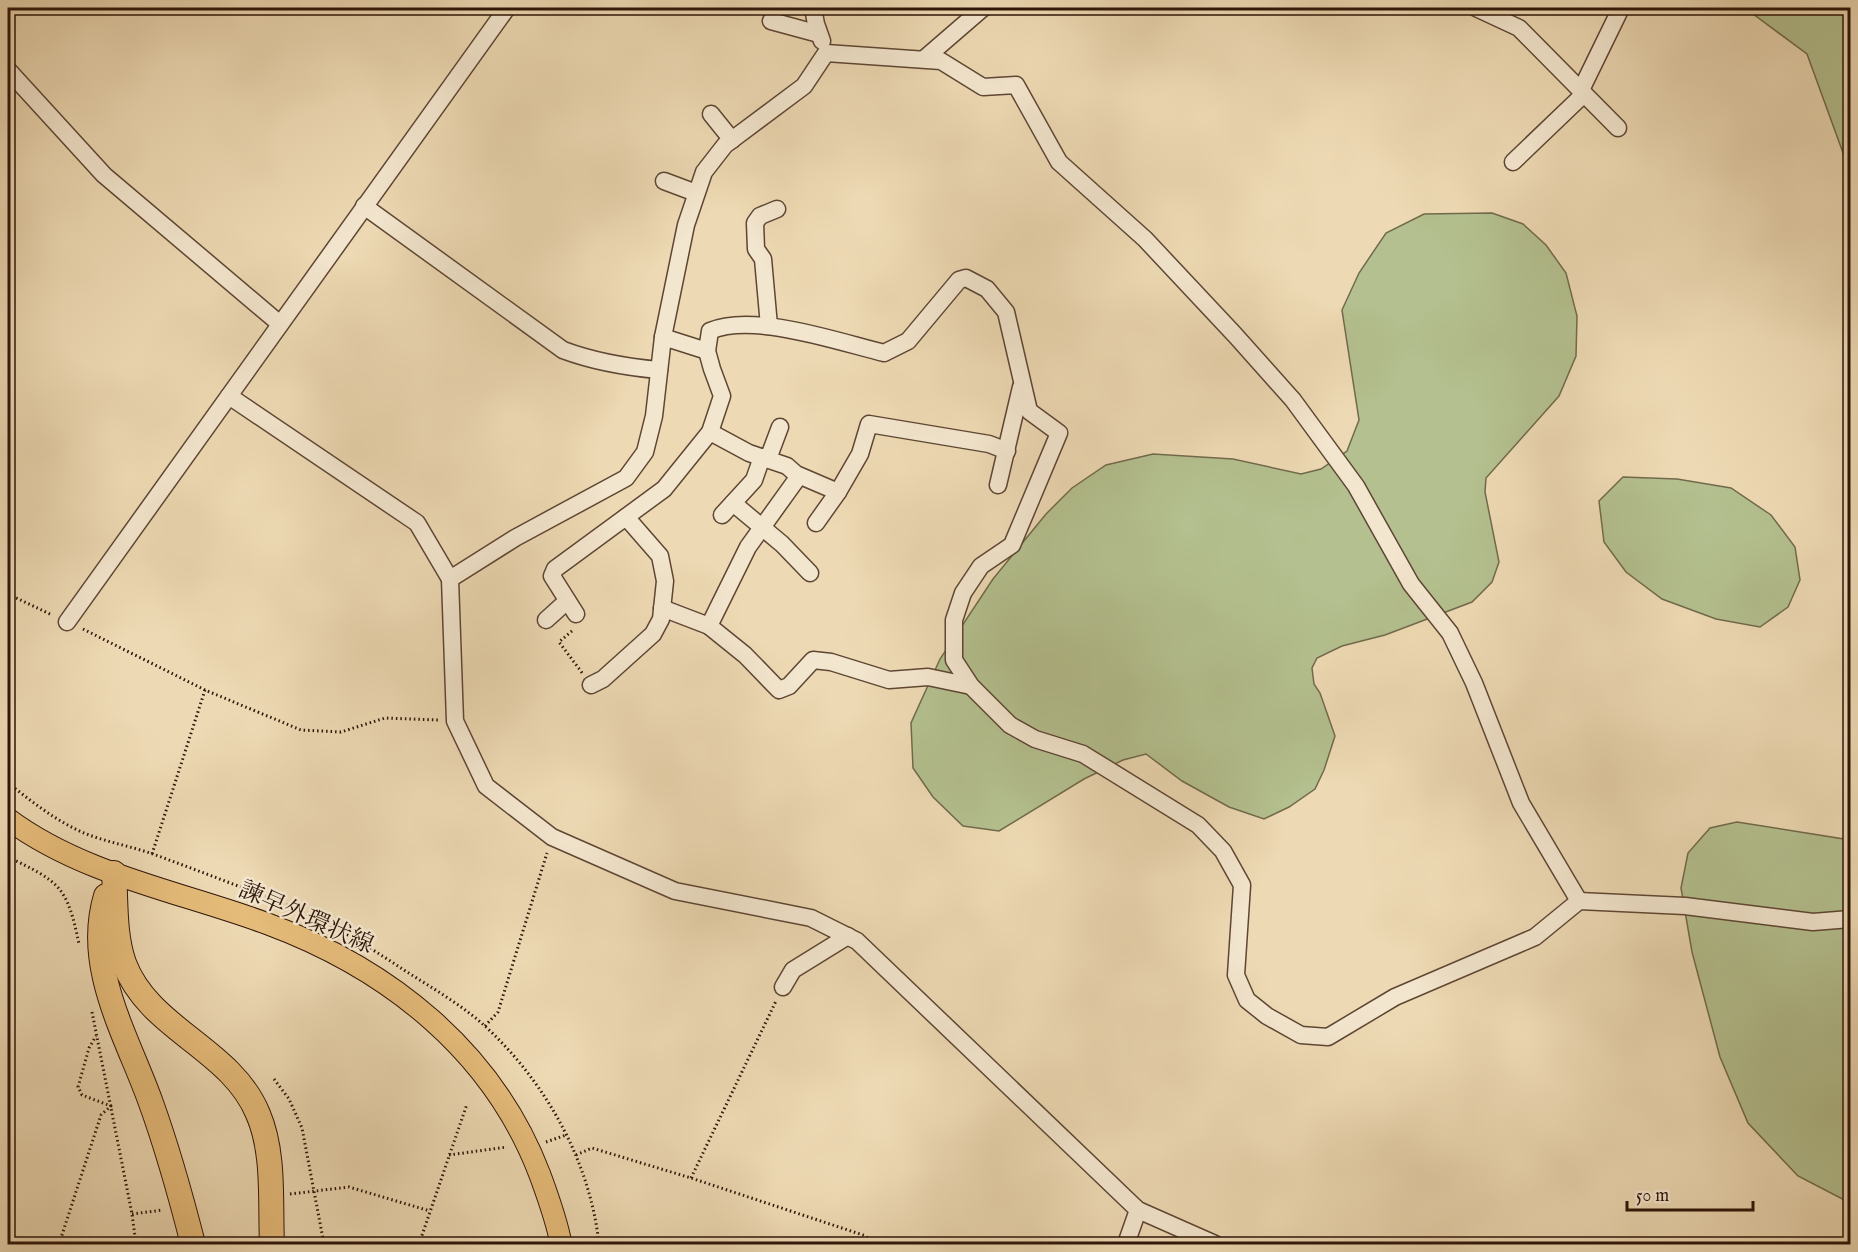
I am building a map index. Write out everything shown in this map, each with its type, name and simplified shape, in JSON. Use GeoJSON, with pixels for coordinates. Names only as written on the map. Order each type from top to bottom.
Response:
{"type":"FeatureCollection","features":[{"type":"Feature","properties":{"kind":"highway"},"geometry":{"type":"LineString","coordinates":[[114,873],[103,908],[100,930],[100,953],[106,982],[116,1015],[168,1152],[193,1245]]}},
{"type":"Feature","properties":{"kind":"highway"},"geometry":{"type":"LineString","coordinates":[[114,873],[118,941],[124,963],[134,983],[146,1000],[162,1016],[236,1077],[249,1095],[259,1115],[266,1140],[269,1166],[272,1245]]}},
{"type":"Feature","properties":{"kind":"main road","name":"諫早外環状線"},"geometry":{"type":"LineString","coordinates":[[8,819],[44,842],[76,858],[114,873],[268,924],[307,940],[342,957],[406,997],[462,1048],[512,1117],[533,1157],[548,1195],[561,1245]]}},
{"type":"Feature","properties":{"kind":"street"},"geometry":{"type":"LineString","coordinates":[[67,622],[507,8]]}},
{"type":"Feature","properties":{"kind":"street"},"geometry":{"type":"LineString","coordinates":[[813,8],[826,54]]}},
{"type":"Feature","properties":{"kind":"street"},"geometry":{"type":"LineString","coordinates":[[924,59],[982,8]]}},
{"type":"Feature","properties":{"kind":"street"},"geometry":{"type":"LineString","coordinates":[[1476,8],[1492,11],[1519,28],[1618,128]]}},
{"type":"Feature","properties":{"kind":"street"},"geometry":{"type":"LineString","coordinates":[[1513,162],[1583,92],[1618,12]]}},
{"type":"Feature","properties":{"kind":"street"},"geometry":{"type":"LineString","coordinates":[[771,21],[819,34]]}},
{"type":"Feature","properties":{"kind":"street"},"geometry":{"type":"LineString","coordinates":[[826,54],[924,59],[940,62],[984,87],[1016,85],[1059,162],[1145,239],[1293,400],[1356,486],[1411,584],[1450,633],[1474,683],[1521,802],[1579,901]]}},
{"type":"Feature","properties":{"kind":"street"},"geometry":{"type":"LineString","coordinates":[[450,579],[515,538],[626,478],[645,452],[654,416],[663,337],[686,225],[704,172],[725,146],[804,86],[826,54]]}},
{"type":"Feature","properties":{"kind":"street"},"geometry":{"type":"LineString","coordinates":[[8,70],[104,175],[280,324]]}},
{"type":"Feature","properties":{"kind":"street"},"geometry":{"type":"LineString","coordinates":[[711,114],[732,140]]}},
{"type":"Feature","properties":{"kind":"street"},"geometry":{"type":"LineString","coordinates":[[664,181],[696,193]]}},
{"type":"Feature","properties":{"kind":"street"},"geometry":{"type":"LineString","coordinates":[[364,206],[563,350],[613,365],[659,370]]}},
{"type":"Feature","properties":{"kind":"street"},"geometry":{"type":"LineString","coordinates":[[769,326],[763,259],[756,249],[755,223],[760,216],[777,209]]}},
{"type":"Feature","properties":{"kind":"street"},"geometry":{"type":"LineString","coordinates":[[546,620],[572,608],[552,576],[555,569],[664,489],[710,432],[723,396],[707,351],[710,331],[722,326],[769,326],[884,353],[908,340],[959,280],[966,278],[987,289],[1005,312],[1029,411],[1059,434],[1011,545],[981,566],[963,592],[954,620],[954,660],[971,686],[1010,725],[1035,739],[1083,754],[1198,825],[1223,850],[1242,885],[1236,975],[1247,1000],[1267,1017],[1300,1035],[1328,1037],[1395,997],[1535,937],[1579,901],[1684,906],[1814,922],[1851,920]]}},
{"type":"Feature","properties":{"kind":"street"},"geometry":{"type":"LineString","coordinates":[[663,337],[707,351]]}},
{"type":"Feature","properties":{"kind":"street"},"geometry":{"type":"LineString","coordinates":[[998,485],[1022,383]]}},
{"type":"Feature","properties":{"kind":"street"},"geometry":{"type":"LineString","coordinates":[[229,396],[417,523],[450,579],[455,721],[486,786],[552,837],[675,891],[811,918],[857,941],[1138,1210],[1215,1245]]}},
{"type":"Feature","properties":{"kind":"street"},"geometry":{"type":"LineString","coordinates":[[816,523],[838,492],[860,454],[869,424],[989,444],[1007,451]]}},
{"type":"Feature","properties":{"kind":"street"},"geometry":{"type":"LineString","coordinates":[[780,426],[754,480],[727,509],[761,526],[810,573]]}},
{"type":"Feature","properties":{"kind":"street"},"geometry":{"type":"LineString","coordinates":[[710,432],[749,453],[787,466],[799,476],[838,492]]}},
{"type":"Feature","properties":{"kind":"street"},"geometry":{"type":"LineString","coordinates":[[709,626],[748,547],[799,476]]}},
{"type":"Feature","properties":{"kind":"street"},"geometry":{"type":"LineString","coordinates":[[591,685],[603,679],[653,634],[661,619],[665,581],[660,556],[626,517]]}},
{"type":"Feature","properties":{"kind":"street"},"geometry":{"type":"LineString","coordinates":[[663,608],[709,626],[745,655],[779,690],[789,686],[813,660],[831,662],[889,680],[928,677],[971,686]]}},
{"type":"Feature","properties":{"kind":"street"},"geometry":{"type":"LineString","coordinates":[[783,987],[793,970],[848,936]]}},
{"type":"Feature","properties":{"kind":"street"},"geometry":{"type":"LineString","coordinates":[[1126,1245],[1138,1210]]}},
{"type":"Feature","properties":{"kind":"path"},"geometry":{"type":"LineString","coordinates":[[8,594],[205,690],[301,730],[341,732],[385,718],[455,721]]}},
{"type":"Feature","properties":{"kind":"path"},"geometry":{"type":"LineString","coordinates":[[572,608],[579,625],[559,642],[591,685]]}},
{"type":"Feature","properties":{"kind":"path"},"geometry":{"type":"LineString","coordinates":[[152,854],[205,690]]}},
{"type":"Feature","properties":{"kind":"path"},"geometry":{"type":"LineString","coordinates":[[485,1026],[498,1012],[552,837]]}},
{"type":"Feature","properties":{"kind":"path"},"geometry":{"type":"LineString","coordinates":[[8,857],[39,872],[58,886],[70,903],[80,949]]}},
{"type":"Feature","properties":{"kind":"path"},"geometry":{"type":"LineString","coordinates":[[691,1178],[783,987]]}},
{"type":"Feature","properties":{"kind":"path"},"geometry":{"type":"LineString","coordinates":[[90,1003],[132,1214],[136,1245]]}},
{"type":"Feature","properties":{"kind":"path"},"geometry":{"type":"LineString","coordinates":[[97,1035],[89,1048],[78,1086],[82,1095],[111,1106]]}},
{"type":"Feature","properties":{"kind":"path"},"geometry":{"type":"LineString","coordinates":[[274,1079],[289,1099],[302,1128],[324,1245]]}},
{"type":"Feature","properties":{"kind":"path"},"geometry":{"type":"LineString","coordinates":[[419,1245],[467,1104]]}},
{"type":"Feature","properties":{"kind":"path"},"geometry":{"type":"LineString","coordinates":[[59,1245],[101,1115],[111,1106]]}},
{"type":"Feature","properties":{"kind":"path"},"geometry":{"type":"LineString","coordinates":[[542,1144],[566,1135]]}},
{"type":"Feature","properties":{"kind":"path"},"geometry":{"type":"LineString","coordinates":[[449,1155],[517,1146]]}},
{"type":"Feature","properties":{"kind":"path"},"geometry":{"type":"LineString","coordinates":[[576,1155],[592,1148],[691,1178],[866,1236],[872,1245]]}},
{"type":"Feature","properties":{"kind":"path"},"geometry":{"type":"LineString","coordinates":[[283,1195],[349,1187],[430,1211]]}},
{"type":"Feature","properties":{"kind":"path"},"geometry":{"type":"LineString","coordinates":[[132,1214],[165,1210]]}},
{"type":"Feature","properties":{"kind":"green space"},"geometry":{"type":"Polygon","coordinates":[[[1745,8],[1850,8],[1850,172],[1807,54],[1745,8]]]}},
{"type":"Feature","properties":{"kind":"green space"},"geometry":{"type":"Polygon","coordinates":[[[1492,213],[1523,224],[1546,245],[1566,273],[1577,316],[1576,356],[1559,396],[1486,478],[1485,492],[1499,562],[1492,582],[1472,602],[1385,635],[1342,646],[1317,658],[1312,668],[1314,684],[1320,693],[1335,736],[1315,789],[1289,807],[1264,819],[1229,807],[1182,781],[1146,754],[1123,760],[1084,779],[999,831],[963,826],[933,797],[913,768],[911,723],[940,659],[993,579],[1046,514],[1072,488],[1106,465],[1153,454],[1233,459],[1301,474],[1321,469],[1347,451],[1359,420],[1342,310],[1359,273],[1386,233],[1424,214],[1492,213]]]}},
{"type":"Feature","properties":{"kind":"green space"},"geometry":{"type":"Polygon","coordinates":[[[1623,477],[1677,479],[1731,488],[1771,515],[1795,547],[1800,580],[1788,607],[1760,627],[1716,619],[1662,599],[1626,572],[1604,542],[1599,501],[1623,477]]]}},
{"type":"Feature","properties":{"kind":"green space"},"geometry":{"type":"Polygon","coordinates":[[[1737,822],[1850,840],[1850,1203],[1798,1176],[1748,1123],[1720,1057],[1692,952],[1681,888],[1688,853],[1710,828],[1737,822]]]}}]}
